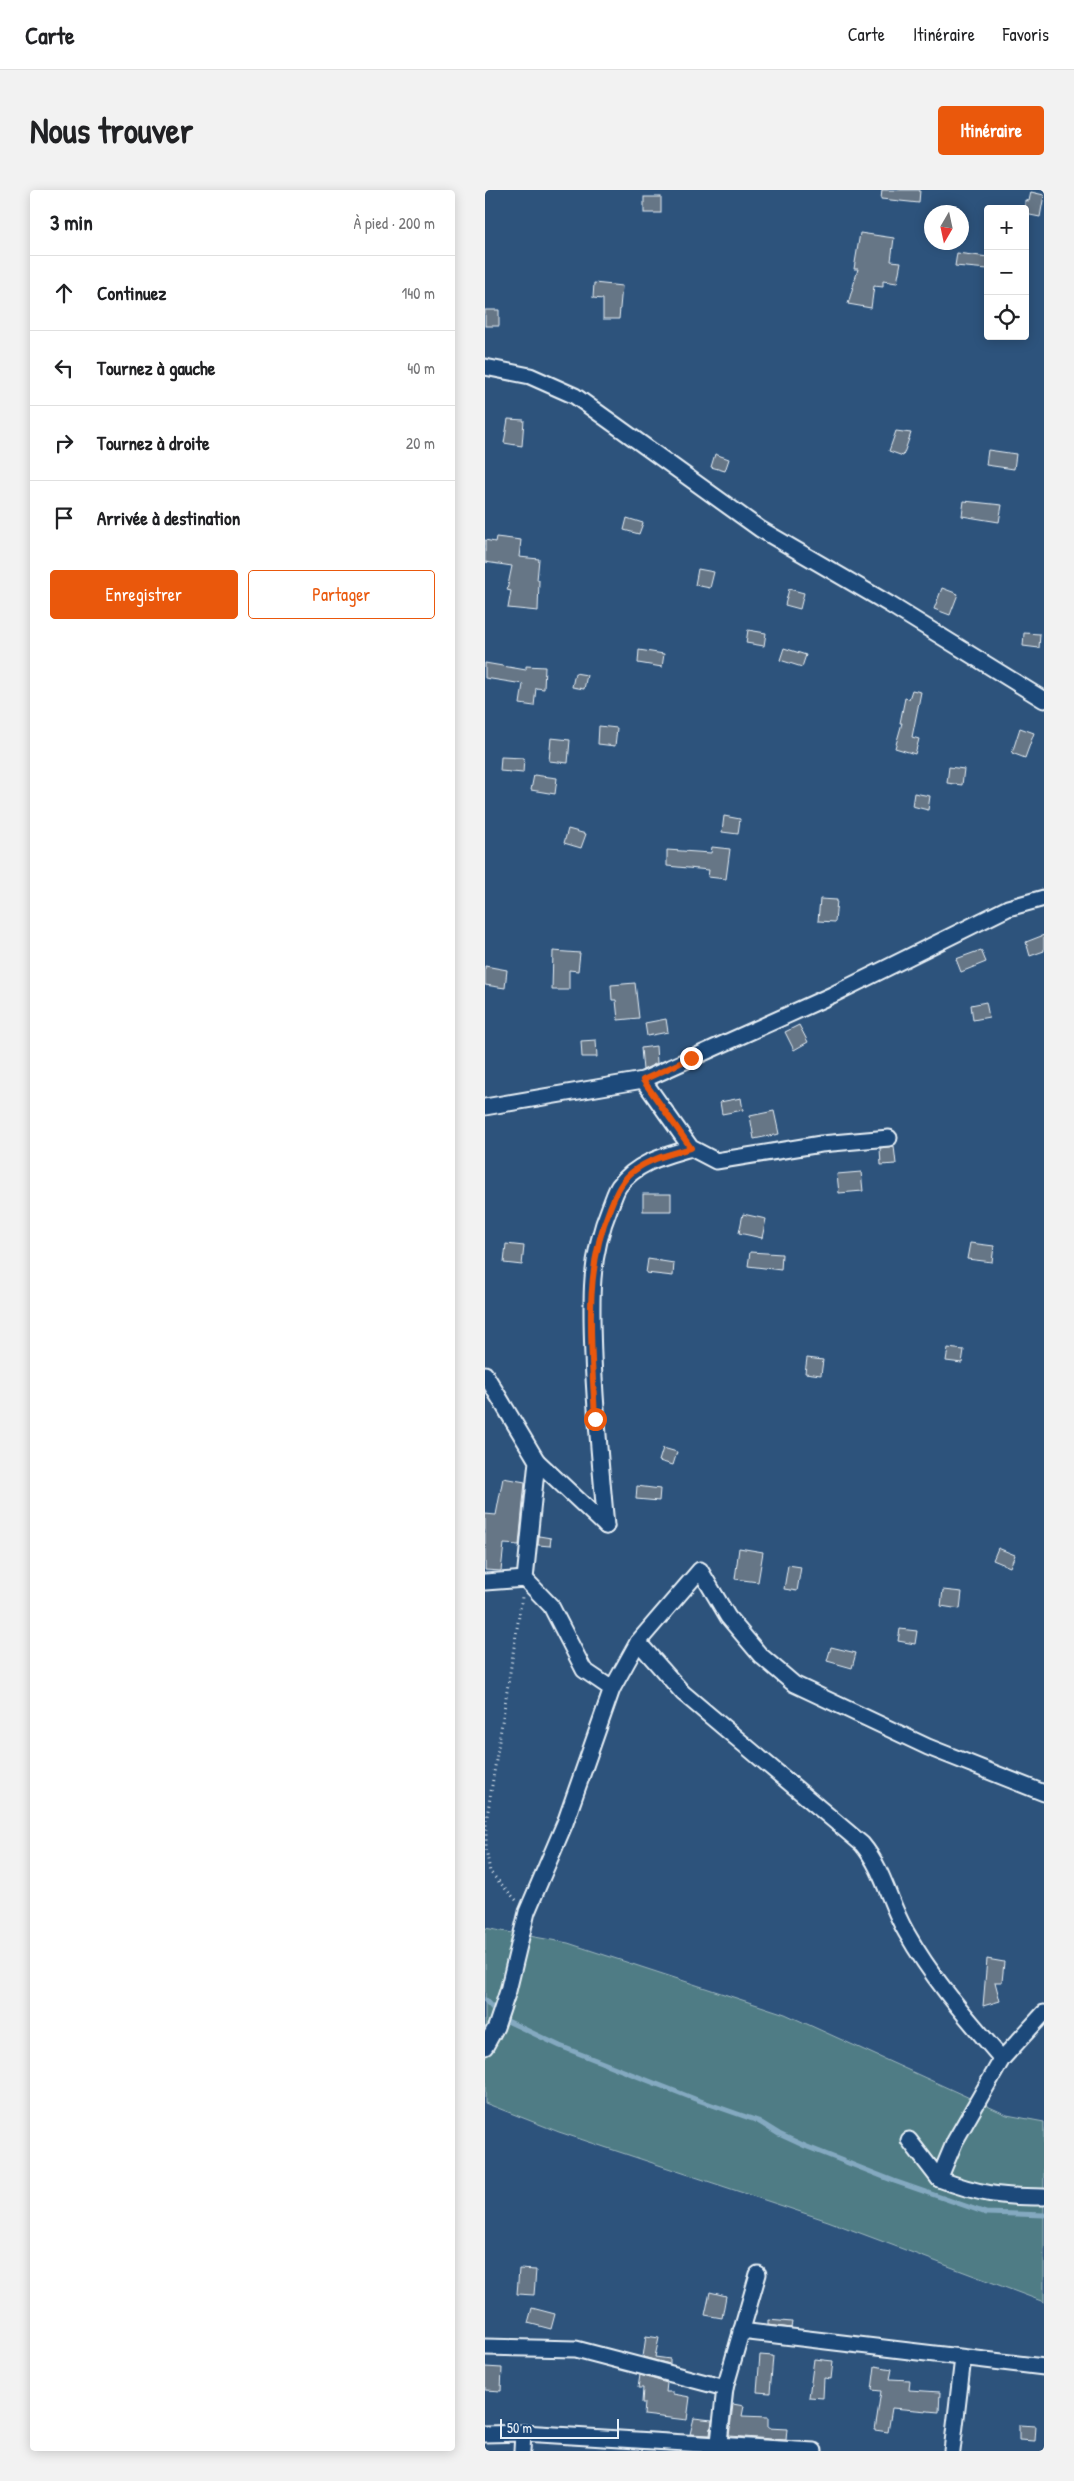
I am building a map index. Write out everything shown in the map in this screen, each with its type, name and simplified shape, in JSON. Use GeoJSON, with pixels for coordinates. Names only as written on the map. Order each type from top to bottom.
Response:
{"type":"FeatureCollection","features":[{"type":"Feature","properties":{"kind":"street"},"geometry":{"type":"LineString","coordinates":[[485,367],[530,376],[575,396],[761,529],[889,604],[1044,700]]}},
{"type":"Feature","properties":{"kind":"street"},"geometry":{"type":"LineString","coordinates":[[485,1107],[643,1080],[832,995],[1008,908],[1044,898]]}},
{"type":"Feature","properties":{"kind":"street"},"geometry":{"type":"LineString","coordinates":[[643,1080],[691,1148],[715,1161],[821,1144],[889,1138]]}},
{"type":"Feature","properties":{"kind":"street"},"geometry":{"type":"LineString","coordinates":[[485,1374],[537,1461],[606,1526],[595,1419],[591,1286],[597,1248],[619,1187],[634,1170],[657,1158],[691,1148]]}},
{"type":"Feature","properties":{"kind":"street"},"geometry":{"type":"LineString","coordinates":[[537,1461],[525,1579],[551,1606],[585,1670],[612,1689]]}},
{"type":"Feature","properties":{"kind":"street"},"geometry":{"type":"LineString","coordinates":[[485,2047],[496,2028],[508,1991],[527,1912],[565,1823],[612,1689],[638,1642],[700,1570],[728,1617],[760,1655],[795,1684],[928,1747],[1044,1793]]}},
{"type":"Feature","properties":{"kind":"street"},"geometry":{"type":"LineString","coordinates":[[485,1582],[525,1579]]}},
{"type":"Feature","properties":{"kind":"street"},"geometry":{"type":"LineString","coordinates":[[638,1642],[683,1693],[862,1844],[871,1855],[905,1931],[943,1991],[1002,2059]]}},
{"type":"Feature","properties":{"kind":"street"},"geometry":{"type":"LineString","coordinates":[[939,2179],[955,2141],[1002,2059],[1044,2013]]}},
{"type":"Feature","properties":{"kind":"street"},"geometry":{"type":"LineString","coordinates":[[909,2140],[939,2179],[967,2190],[998,2197],[1044,2197]]}},
{"type":"Feature","properties":{"kind":"street"},"geometry":{"type":"LineString","coordinates":[[718,2448],[725,2388],[758,2274]]}},
{"type":"Feature","properties":{"kind":"street"},"geometry":{"type":"LineString","coordinates":[[741,2331],[1044,2368]]}},
{"type":"Feature","properties":{"kind":"street"},"geometry":{"type":"LineString","coordinates":[[485,2348],[576,2350],[725,2388]]}},
{"type":"Feature","properties":{"kind":"street"},"geometry":{"type":"LineString","coordinates":[[952,2451],[963,2358]]}},
{"type":"Feature","properties":{"kind":"street"},"geometry":{"type":"LineString","coordinates":[[522,2451],[523,2433]]}},
{"type":"Feature","properties":{"kind":"street"},"geometry":{"type":"LineString","coordinates":[[485,2434],[523,2433],[718,2448],[814,2451]]}},
{"type":"Feature","properties":{"kind":"path"},"geometry":{"type":"LineString","coordinates":[[525,1579],[486,1823],[486,1848],[490,1872],[527,1912]]}},
{"type":"Feature","properties":{"kind":"green space"},"geometry":{"type":"Polygon","coordinates":[[[485,1928],[568,1943],[785,2014],[1007,2115],[1044,2122],[1044,2302],[828,2221],[559,2132],[485,2103],[485,1928]]]}},
{"type":"Feature","properties":{"kind":"building"},"geometry":{"type":"Polygon","coordinates":[[[882,190],[920,190],[919,203],[881,199],[882,190]]]}},
{"type":"Feature","properties":{"kind":"building"},"geometry":{"type":"Polygon","coordinates":[[[1031,192],[1044,195],[1040,217],[1029,215],[1029,205],[1025,205],[1025,200],[1029,201],[1031,192]]]}},
{"type":"Feature","properties":{"kind":"building"},"geometry":{"type":"Polygon","coordinates":[[[644,197],[661,197],[661,213],[644,213],[644,197]]]}},
{"type":"Feature","properties":{"kind":"building"},"geometry":{"type":"Polygon","coordinates":[[[860,233],[894,238],[891,261],[901,262],[897,283],[883,281],[883,287],[874,286],[871,308],[848,304],[858,269],[854,269],[860,233]]]}},
{"type":"Feature","properties":{"kind":"building"},"geometry":{"type":"Polygon","coordinates":[[[957,253],[984,256],[984,269],[955,266],[957,253]]]}},
{"type":"Feature","properties":{"kind":"building"},"geometry":{"type":"Polygon","coordinates":[[[594,283],[622,286],[619,319],[603,319],[603,299],[593,298],[594,283]]]}},
{"type":"Feature","properties":{"kind":"building"},"geometry":{"type":"Polygon","coordinates":[[[485,310],[499,310],[499,326],[485,326],[485,310]]]}},
{"type":"Feature","properties":{"kind":"building"},"geometry":{"type":"Polygon","coordinates":[[[508,419],[524,420],[522,446],[504,443],[508,419]]]}},
{"type":"Feature","properties":{"kind":"building"},"geometry":{"type":"Polygon","coordinates":[[[896,431],[911,433],[903,456],[889,451],[896,431]]]}},
{"type":"Feature","properties":{"kind":"building"},"geometry":{"type":"Polygon","coordinates":[[[988,450],[1016,454],[1014,469],[986,465],[988,450]]]}},
{"type":"Feature","properties":{"kind":"building"},"geometry":{"type":"Polygon","coordinates":[[[715,454],[729,459],[725,471],[711,467],[715,454]]]}},
{"type":"Feature","properties":{"kind":"building"},"geometry":{"type":"Polygon","coordinates":[[[964,501],[1002,505],[999,522],[962,516],[964,501]]]}},
{"type":"Feature","properties":{"kind":"building"},"geometry":{"type":"Polygon","coordinates":[[[627,518],[643,523],[639,534],[624,530],[627,518]]]}},
{"type":"Feature","properties":{"kind":"building"},"geometry":{"type":"Polygon","coordinates":[[[496,537],[521,540],[519,557],[539,559],[537,580],[539,580],[538,611],[508,608],[511,591],[507,590],[512,566],[485,562],[485,540],[495,542],[496,537]]]}},
{"type":"Feature","properties":{"kind":"building"},"geometry":{"type":"Polygon","coordinates":[[[698,569],[714,572],[710,588],[695,585],[698,569]]]}},
{"type":"Feature","properties":{"kind":"building"},"geometry":{"type":"Polygon","coordinates":[[[942,588],[958,594],[950,615],[934,609],[942,588]]]}},
{"type":"Feature","properties":{"kind":"building"},"geometry":{"type":"Polygon","coordinates":[[[789,589],[804,593],[800,609],[785,605],[789,589]]]}},
{"type":"Feature","properties":{"kind":"building"},"geometry":{"type":"Polygon","coordinates":[[[748,630],[766,633],[764,646],[746,643],[748,630]]]}},
{"type":"Feature","properties":{"kind":"building"},"geometry":{"type":"Polygon","coordinates":[[[1024,633],[1040,634],[1039,648],[1023,646],[1024,633]]]}},
{"type":"Feature","properties":{"kind":"building"},"geometry":{"type":"Polygon","coordinates":[[[784,648],[806,655],[802,667],[780,660],[784,648]]]}},
{"type":"Feature","properties":{"kind":"building"},"geometry":{"type":"Polygon","coordinates":[[[639,650],[664,654],[662,667],[638,663],[639,650]]]}},
{"type":"Feature","properties":{"kind":"building"},"geometry":{"type":"Polygon","coordinates":[[[485,663],[526,670],[526,666],[545,667],[544,689],[536,688],[534,706],[520,704],[523,684],[485,678],[485,663]]]}},
{"type":"Feature","properties":{"kind":"building"},"geometry":{"type":"Polygon","coordinates":[[[575,673],[587,675],[584,689],[572,687],[575,673]]]}},
{"type":"Feature","properties":{"kind":"building"},"geometry":{"type":"Polygon","coordinates":[[[912,690],[921,692],[912,737],[919,739],[915,754],[895,748],[902,723],[900,723],[905,698],[909,699],[912,690]]]}},
{"type":"Feature","properties":{"kind":"building"},"geometry":{"type":"Polygon","coordinates":[[[599,726],[617,728],[615,746],[598,744],[599,726]]]}},
{"type":"Feature","properties":{"kind":"building"},"geometry":{"type":"Polygon","coordinates":[[[1020,728],[1034,733],[1025,758],[1012,753],[1020,728]]]}},
{"type":"Feature","properties":{"kind":"building"},"geometry":{"type":"Polygon","coordinates":[[[551,738],[570,740],[568,763],[549,761],[551,738]]]}},
{"type":"Feature","properties":{"kind":"building"},"geometry":{"type":"Polygon","coordinates":[[[501,757],[524,758],[523,773],[500,771],[501,757]]]}},
{"type":"Feature","properties":{"kind":"building"},"geometry":{"type":"Polygon","coordinates":[[[949,767],[964,769],[962,785],[947,783],[949,767]]]}},
{"type":"Feature","properties":{"kind":"building"},"geometry":{"type":"Polygon","coordinates":[[[534,775],[557,778],[555,794],[531,790],[534,775]]]}},
{"type":"Feature","properties":{"kind":"building"},"geometry":{"type":"Polygon","coordinates":[[[914,793],[930,796],[928,810],[912,806],[914,793]]]}},
{"type":"Feature","properties":{"kind":"building"},"geometry":{"type":"Polygon","coordinates":[[[724,816],[740,819],[738,834],[722,832],[724,816]]]}},
{"type":"Feature","properties":{"kind":"building"},"geometry":{"type":"Polygon","coordinates":[[[568,829],[586,834],[581,848],[564,843],[568,829]]]}},
{"type":"Feature","properties":{"kind":"building"},"geometry":{"type":"Polygon","coordinates":[[[712,847],[730,849],[726,879],[708,877],[709,870],[667,866],[667,850],[711,853],[712,847]]]}},
{"type":"Feature","properties":{"kind":"building"},"geometry":{"type":"Polygon","coordinates":[[[820,899],[837,900],[835,922],[818,921],[820,899]]]}},
{"type":"Feature","properties":{"kind":"building"},"geometry":{"type":"Polygon","coordinates":[[[1044,935],[1044,951],[1030,956],[1026,942],[1044,935]]]}},
{"type":"Feature","properties":{"kind":"building"},"geometry":{"type":"Polygon","coordinates":[[[981,950],[986,962],[961,972],[956,959],[981,950]]]}},
{"type":"Feature","properties":{"kind":"building"},"geometry":{"type":"Polygon","coordinates":[[[553,951],[580,953],[578,971],[569,970],[569,990],[552,990],[553,951]]]}},
{"type":"Feature","properties":{"kind":"building"},"geometry":{"type":"Polygon","coordinates":[[[485,966],[507,970],[505,988],[485,985],[485,966]]]}},
{"type":"Feature","properties":{"kind":"building"},"geometry":{"type":"Polygon","coordinates":[[[635,983],[639,1018],[618,1020],[616,1000],[612,1000],[611,985],[635,983]]]}},
{"type":"Feature","properties":{"kind":"building"},"geometry":{"type":"Polygon","coordinates":[[[986,1002],[989,1017],[973,1020],[971,1005],[986,1002]]]}},
{"type":"Feature","properties":{"kind":"building"},"geometry":{"type":"Polygon","coordinates":[[[666,1019],[668,1032],[647,1036],[645,1023],[666,1019]]]}},
{"type":"Feature","properties":{"kind":"building"},"geometry":{"type":"Polygon","coordinates":[[[799,1025],[808,1042],[794,1050],[785,1032],[799,1025]]]}},
{"type":"Feature","properties":{"kind":"building"},"geometry":{"type":"Polygon","coordinates":[[[596,1040],[597,1057],[582,1057],[581,1041],[596,1040]]]}},
{"type":"Feature","properties":{"kind":"building"},"geometry":{"type":"Polygon","coordinates":[[[656,1046],[657,1063],[643,1070],[641,1048],[656,1046]]]}},
{"type":"Feature","properties":{"kind":"building"},"geometry":{"type":"Polygon","coordinates":[[[741,1098],[743,1110],[722,1114],[720,1102],[741,1098]]]}},
{"type":"Feature","properties":{"kind":"building"},"geometry":{"type":"Polygon","coordinates":[[[774,1111],[779,1134],[754,1139],[750,1116],[774,1111]]]}},
{"type":"Feature","properties":{"kind":"building"},"geometry":{"type":"Polygon","coordinates":[[[894,1146],[896,1164],[881,1165],[880,1148],[894,1146]]]}},
{"type":"Feature","properties":{"kind":"building"},"geometry":{"type":"Polygon","coordinates":[[[861,1172],[863,1191],[839,1193],[837,1174],[861,1172]]]}},
{"type":"Feature","properties":{"kind":"building"},"geometry":{"type":"Polygon","coordinates":[[[643,1194],[671,1194],[671,1211],[643,1211],[643,1194]]]}},
{"type":"Feature","properties":{"kind":"building"},"geometry":{"type":"Polygon","coordinates":[[[743,1214],[766,1219],[762,1238],[739,1233],[743,1214]]]}},
{"type":"Feature","properties":{"kind":"building"},"geometry":{"type":"Polygon","coordinates":[[[970,1243],[994,1246],[992,1262],[967,1259],[970,1243]]]}},
{"type":"Feature","properties":{"kind":"building"},"geometry":{"type":"Polygon","coordinates":[[[506,1244],[524,1246],[522,1265],[504,1263],[506,1244]]]}},
{"type":"Feature","properties":{"kind":"building"},"geometry":{"type":"Polygon","coordinates":[[[750,1252],[782,1254],[781,1270],[748,1266],[750,1252]]]}},
{"type":"Feature","properties":{"kind":"building"},"geometry":{"type":"Polygon","coordinates":[[[648,1259],[674,1263],[673,1276],[646,1273],[648,1259]]]}},
{"type":"Feature","properties":{"kind":"building"},"geometry":{"type":"Polygon","coordinates":[[[948,1348],[964,1350],[962,1363],[946,1361],[948,1348]]]}},
{"type":"Feature","properties":{"kind":"building"},"geometry":{"type":"Polygon","coordinates":[[[807,1358],[823,1360],[821,1375],[805,1373],[807,1358]]]}},
{"type":"Feature","properties":{"kind":"building"},"geometry":{"type":"Polygon","coordinates":[[[663,1448],[677,1452],[673,1465],[659,1461],[663,1448]]]}},
{"type":"Feature","properties":{"kind":"building"},"geometry":{"type":"Polygon","coordinates":[[[503,1478],[525,1482],[519,1545],[504,1544],[501,1571],[485,1570],[485,1514],[496,1515],[503,1478]]]}},
{"type":"Feature","properties":{"kind":"building"},"geometry":{"type":"Polygon","coordinates":[[[637,1486],[660,1489],[659,1501],[636,1499],[637,1486]]]}},
{"type":"Feature","properties":{"kind":"building"},"geometry":{"type":"Polygon","coordinates":[[[539,1536],[551,1538],[550,1546],[538,1545],[539,1536]]]}},
{"type":"Feature","properties":{"kind":"building"},"geometry":{"type":"Polygon","coordinates":[[[739,1548],[763,1552],[758,1582],[735,1579],[739,1548]]]}},
{"type":"Feature","properties":{"kind":"building"},"geometry":{"type":"Polygon","coordinates":[[[998,1548],[1015,1555],[1010,1567],[993,1560],[998,1548]]]}},
{"type":"Feature","properties":{"kind":"building"},"geometry":{"type":"Polygon","coordinates":[[[788,1565],[801,1567],[797,1591],[784,1589],[788,1565]]]}},
{"type":"Feature","properties":{"kind":"building"},"geometry":{"type":"Polygon","coordinates":[[[943,1590],[962,1592],[960,1609],[941,1606],[943,1590]]]}},
{"type":"Feature","properties":{"kind":"building"},"geometry":{"type":"Polygon","coordinates":[[[900,1629],[917,1631],[915,1644],[898,1641],[900,1629]]]}},
{"type":"Feature","properties":{"kind":"building"},"geometry":{"type":"Polygon","coordinates":[[[831,1647],[856,1653],[852,1668],[827,1661],[831,1647]]]}},
{"type":"Feature","properties":{"kind":"building"},"geometry":{"type":"Polygon","coordinates":[[[987,1959],[1004,1962],[1002,1982],[995,1982],[1000,2001],[983,2006],[987,1959]]]}},
{"type":"Feature","properties":{"kind":"building"},"geometry":{"type":"Polygon","coordinates":[[[519,2269],[536,2270],[534,2295],[517,2294],[519,2269]]]}},
{"type":"Feature","properties":{"kind":"building"},"geometry":{"type":"Polygon","coordinates":[[[710,2292],[726,2296],[722,2318],[705,2315],[710,2292]]]}},
{"type":"Feature","properties":{"kind":"building"},"geometry":{"type":"Polygon","coordinates":[[[532,2308],[555,2314],[551,2329],[528,2323],[532,2308]]]}},
{"type":"Feature","properties":{"kind":"building"},"geometry":{"type":"Polygon","coordinates":[[[768,2320],[792,2322],[791,2328],[768,2325],[768,2320]]]}},
{"type":"Feature","properties":{"kind":"building"},"geometry":{"type":"Polygon","coordinates":[[[646,2336],[659,2338],[655,2357],[670,2359],[670,2364],[643,2357],[646,2336]]]}},
{"type":"Feature","properties":{"kind":"building"},"geometry":{"type":"Polygon","coordinates":[[[760,2355],[773,2356],[770,2393],[757,2392],[760,2355]]]}},
{"type":"Feature","properties":{"kind":"building"},"geometry":{"type":"Polygon","coordinates":[[[814,2359],[833,2361],[831,2379],[824,2378],[823,2398],[809,2397],[814,2359]]]}},
{"type":"Feature","properties":{"kind":"building"},"geometry":{"type":"Polygon","coordinates":[[[875,2366],[892,2369],[890,2379],[910,2380],[909,2390],[940,2392],[939,2412],[892,2408],[888,2432],[875,2430],[881,2391],[872,2390],[875,2366]]]}},
{"type":"Feature","properties":{"kind":"building"},"geometry":{"type":"Polygon","coordinates":[[[485,2367],[502,2368],[501,2391],[485,2390],[485,2367]]]}},
{"type":"Feature","properties":{"kind":"building"},"geometry":{"type":"Polygon","coordinates":[[[640,2375],[667,2383],[666,2392],[690,2397],[687,2420],[644,2415],[645,2403],[642,2403],[643,2388],[638,2388],[640,2375]]]}},
{"type":"Feature","properties":{"kind":"building"},"geometry":{"type":"Polygon","coordinates":[[[733,2404],[744,2406],[742,2416],[768,2417],[768,2428],[787,2429],[786,2440],[729,2436],[733,2404]]]}},
{"type":"Feature","properties":{"kind":"building"},"geometry":{"type":"Polygon","coordinates":[[[694,2418],[712,2420],[710,2435],[690,2434],[694,2418]]]}},
{"type":"Feature","properties":{"kind":"building"},"geometry":{"type":"Polygon","coordinates":[[[1019,2425],[1036,2426],[1035,2441],[1019,2440],[1019,2425]]]}},
{"type":"Feature","properties":{"kind":"waterway"},"geometry":{"type":"LineString","coordinates":[[485,2000],[503,2019],[560,2046],[695,2099],[758,2121],[779,2134],[805,2146],[894,2181],[986,2213],[1044,2215]]}},
{"type":"Feature","properties":{"kind":"route"},"geometry":{"type":"LineString","coordinates":[[595,1419],[591,1286],[597,1248],[605,1219],[619,1187],[634,1170],[657,1158],[691,1148],[674,1127],[643,1080],[691,1058]]}}]}
